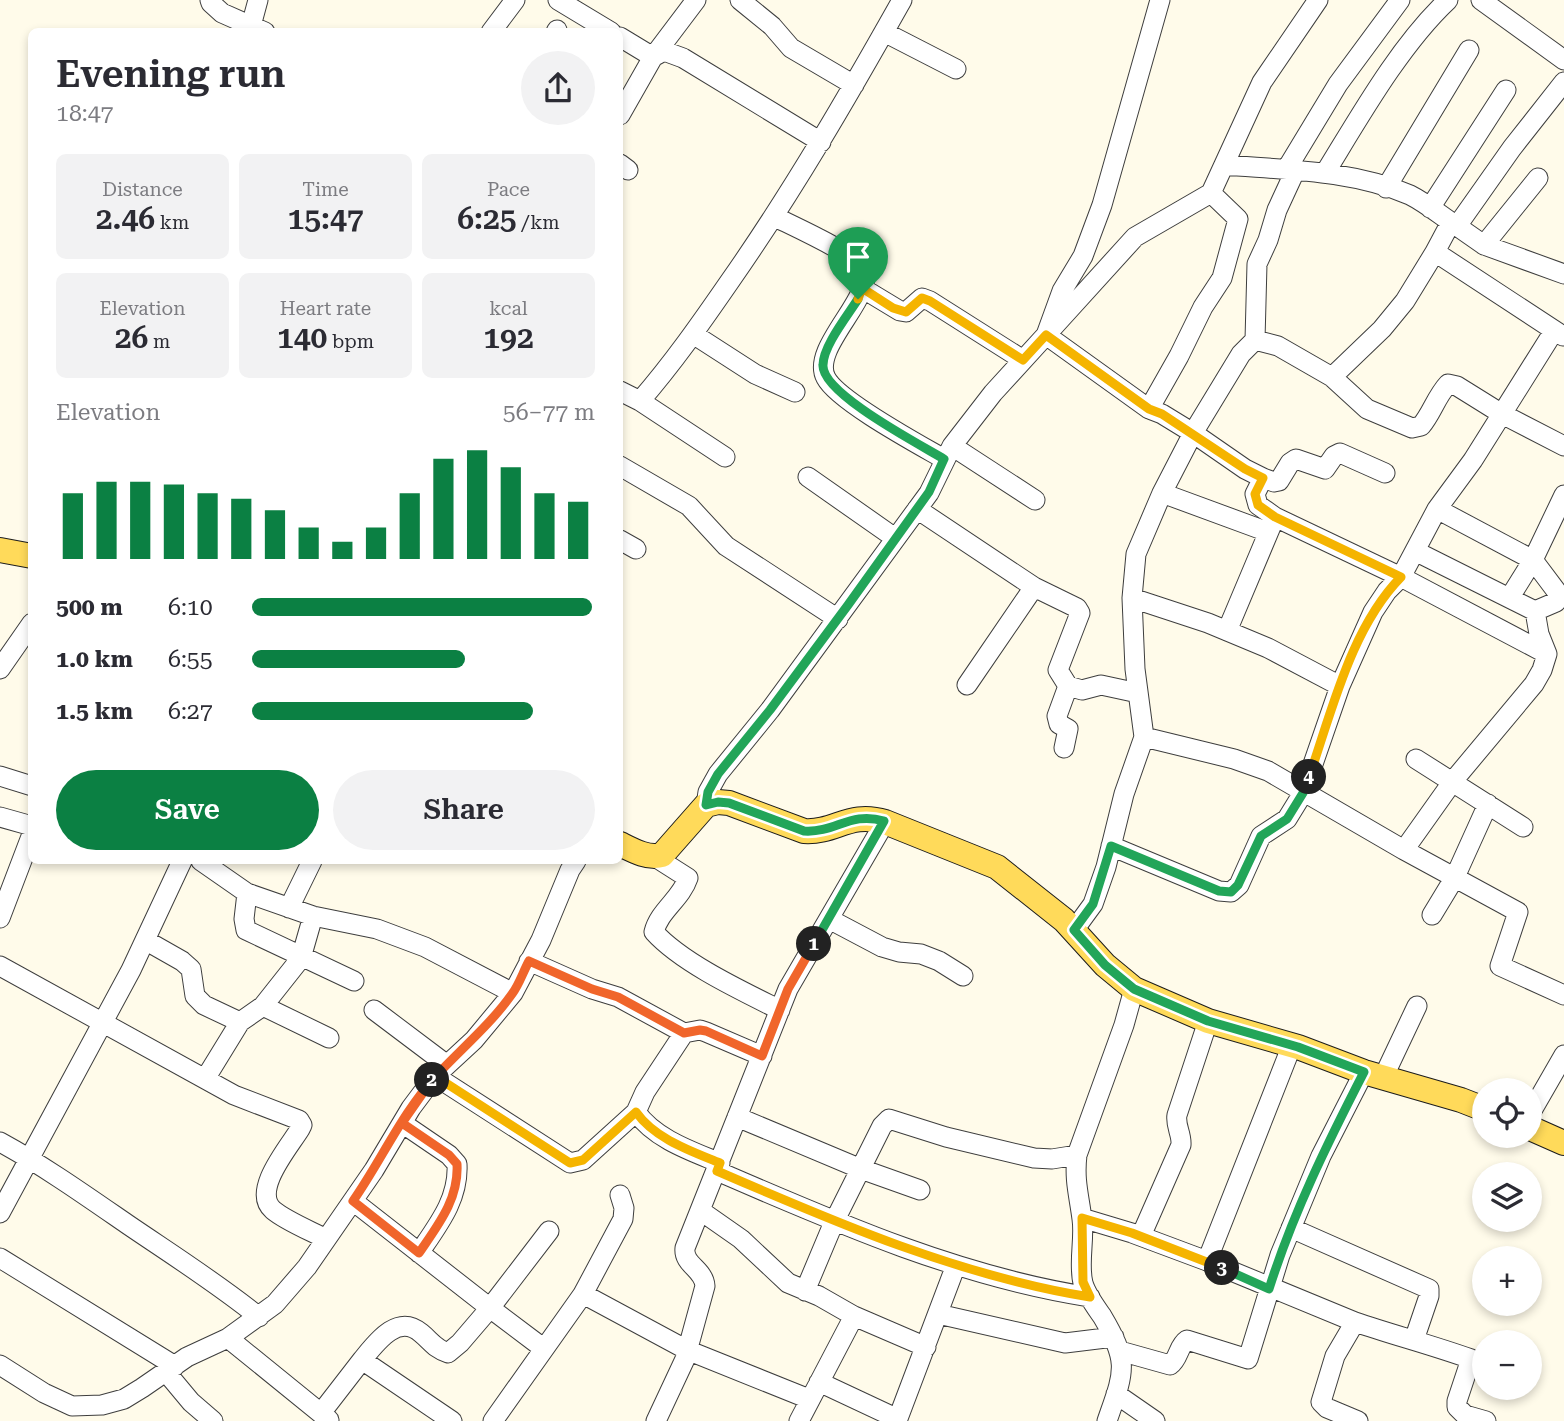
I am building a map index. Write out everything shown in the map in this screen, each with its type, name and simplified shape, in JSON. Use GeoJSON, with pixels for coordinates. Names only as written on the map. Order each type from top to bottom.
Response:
{"type":"FeatureCollection","features":[{"type":"Feature","properties":{"kind":"main road"},"geometry":{"type":"LineString","coordinates":[[0,550],[28,555]]}},
{"type":"Feature","properties":{"kind":"main road"},"geometry":{"type":"LineString","coordinates":[[623,845],[655,857],[668,851],[706,805],[718,802],[729,803],[804,831],[815,831],[865,817],[884,821],[998,867],[1074,930],[1105,965],[1134,989],[1208,1021],[1292,1045],[1374,1075],[1472,1105]]}},
{"type":"Feature","properties":{"kind":"main road"},"geometry":{"type":"LineString","coordinates":[[1542,1133],[1564,1143]]}},
{"type":"Feature","properties":{"kind":"street"},"geometry":{"type":"LineString","coordinates":[[210,0],[222,13],[256,28]]}},
{"type":"Feature","properties":{"kind":"street"},"geometry":{"type":"LineString","coordinates":[[258,0],[258,28]]}},
{"type":"Feature","properties":{"kind":"street"},"geometry":{"type":"LineString","coordinates":[[494,28],[515,0]]}},
{"type":"Feature","properties":{"kind":"street"},"geometry":{"type":"LineString","coordinates":[[558,0],[604,28]]}},
{"type":"Feature","properties":{"kind":"street"},"geometry":{"type":"LineString","coordinates":[[623,110],[653,57],[696,0]]}},
{"type":"Feature","properties":{"kind":"street"},"geometry":{"type":"LineString","coordinates":[[740,0],[779,33],[791,48],[854,85]]}},
{"type":"Feature","properties":{"kind":"street"},"geometry":{"type":"LineString","coordinates":[[640,401],[674,362],[775,217],[902,0]]}},
{"type":"Feature","properties":{"kind":"street"},"geometry":{"type":"LineString","coordinates":[[1046,335],[1062,290],[1083,256],[1102,205],[1160,0]]}},
{"type":"Feature","properties":{"kind":"street"},"geometry":{"type":"LineString","coordinates":[[706,805],[708,792],[718,774],[838,619],[929,492],[948,452],[993,393],[1135,237],[1211,192],[1262,82],[1318,0]]}},
{"type":"Feature","properties":{"kind":"street"},"geometry":{"type":"LineString","coordinates":[[1074,930],[1093,904],[1124,794],[1144,737],[1135,669],[1132,598],[1136,554],[1162,493],[1193,433],[1241,354],[1255,340],[1257,264],[1268,240],[1291,170],[1338,85],[1400,0]]}},
{"type":"Feature","properties":{"kind":"street"},"geometry":{"type":"LineString","coordinates":[[1325,173],[1409,45],[1431,16],[1448,0]]}},
{"type":"Feature","properties":{"kind":"street"},"geometry":{"type":"LineString","coordinates":[[1481,0],[1564,60]]}},
{"type":"Feature","properties":{"kind":"street"},"geometry":{"type":"LineString","coordinates":[[884,32],[956,69]]}},
{"type":"Feature","properties":{"kind":"street"},"geometry":{"type":"LineString","coordinates":[[623,39],[653,57]]}},
{"type":"Feature","properties":{"kind":"street"},"geometry":{"type":"LineString","coordinates":[[1386,188],[1469,50]]}},
{"type":"Feature","properties":{"kind":"street"},"geometry":{"type":"LineString","coordinates":[[653,57],[664,51],[683,58],[821,142]]}},
{"type":"Feature","properties":{"kind":"street"},"geometry":{"type":"LineString","coordinates":[[1332,377],[1382,329],[1405,301],[1454,224],[1564,82]]}},
{"type":"Feature","properties":{"kind":"street"},"geometry":{"type":"LineString","coordinates":[[1430,208],[1506,90]]}},
{"type":"Feature","properties":{"kind":"street"},"geometry":{"type":"LineString","coordinates":[[1224,165],[1325,173],[1411,196],[1484,245],[1564,274]]}},
{"type":"Feature","properties":{"kind":"street"},"geometry":{"type":"LineString","coordinates":[[1484,245],[1538,178]]}},
{"type":"Feature","properties":{"kind":"street"},"geometry":{"type":"LineString","coordinates":[[1149,409],[1203,307],[1222,278],[1238,219],[1211,192]]}},
{"type":"Feature","properties":{"kind":"street"},"geometry":{"type":"LineString","coordinates":[[775,217],[849,257],[862,267],[866,277],[858,299],[825,353],[822,367],[826,378],[857,405],[1035,500]]}},
{"type":"Feature","properties":{"kind":"street"},"geometry":{"type":"LineString","coordinates":[[1111,846],[1219,891],[1231,892],[1238,885],[1261,836],[1287,819],[1303,793],[1340,686],[1373,612],[1387,591],[1401,577],[1437,509],[1559,334],[1434,252]]}},
{"type":"Feature","properties":{"kind":"street"},"geometry":{"type":"LineString","coordinates":[[862,288],[900,311],[906,312],[922,298],[930,301],[1023,360]]}},
{"type":"Feature","properties":{"kind":"street"},"geometry":{"type":"LineString","coordinates":[[694,334],[755,374],[795,392]]}},
{"type":"Feature","properties":{"kind":"street"},"geometry":{"type":"LineString","coordinates":[[1046,335],[1149,409],[1162,414],[1263,478],[1279,481],[1290,463],[1296,459],[1325,469],[1334,456],[1340,453],[1385,473]]}},
{"type":"Feature","properties":{"kind":"street"},"geometry":{"type":"LineString","coordinates":[[1255,340],[1278,346],[1332,377],[1367,409],[1412,428],[1421,426],[1448,384],[1457,386],[1564,446]]}},
{"type":"Feature","properties":{"kind":"street"},"geometry":{"type":"LineString","coordinates":[[623,392],[725,457]]}},
{"type":"Feature","properties":{"kind":"street"},"geometry":{"type":"LineString","coordinates":[[623,468],[689,506],[726,546],[838,619]]}},
{"type":"Feature","properties":{"kind":"street"},"geometry":{"type":"LineString","coordinates":[[808,477],[895,538]]}},
{"type":"Feature","properties":{"kind":"street"},"geometry":{"type":"LineString","coordinates":[[1263,478],[1255,494],[1258,505],[1272,525]]}},
{"type":"Feature","properties":{"kind":"street"},"geometry":{"type":"LineString","coordinates":[[1162,493],[1272,525],[1401,577],[1547,654]]}},
{"type":"Feature","properties":{"kind":"street"},"geometry":{"type":"LineString","coordinates":[[1510,597],[1533,560],[1564,495]]}},
{"type":"Feature","properties":{"kind":"street"},"geometry":{"type":"LineString","coordinates":[[917,509],[1034,587],[1077,608],[1080,613],[1058,670],[1068,686],[1082,691],[1101,685],[1138,692]]}},
{"type":"Feature","properties":{"kind":"street"},"geometry":{"type":"LineString","coordinates":[[1437,509],[1533,560],[1560,596],[1556,602],[1535,611]]}},
{"type":"Feature","properties":{"kind":"street"},"geometry":{"type":"LineString","coordinates":[[1227,631],[1272,525]]}},
{"type":"Feature","properties":{"kind":"street"},"geometry":{"type":"LineString","coordinates":[[1415,551],[1535,611]]}},
{"type":"Feature","properties":{"kind":"street"},"geometry":{"type":"LineString","coordinates":[[967,685],[1034,587]]}},
{"type":"Feature","properties":{"kind":"street"},"geometry":{"type":"LineString","coordinates":[[1132,598],[1268,648],[1340,686]]}},
{"type":"Feature","properties":{"kind":"street"},"geometry":{"type":"LineString","coordinates":[[1404,850],[1453,781],[1534,684],[1542,670],[1547,654],[1539,634],[1535,611]]}},
{"type":"Feature","properties":{"kind":"street"},"geometry":{"type":"LineString","coordinates":[[0,669],[28,630]]}},
{"type":"Feature","properties":{"kind":"street"},"geometry":{"type":"LineString","coordinates":[[1064,748],[1068,729],[1059,724],[1057,716],[1068,686]]}},
{"type":"Feature","properties":{"kind":"street"},"geometry":{"type":"LineString","coordinates":[[1144,737],[1268,771],[1518,912],[1500,966],[1564,995]]}},
{"type":"Feature","properties":{"kind":"street"},"geometry":{"type":"LineString","coordinates":[[1416,759],[1523,827]]}},
{"type":"Feature","properties":{"kind":"street"},"geometry":{"type":"LineString","coordinates":[[0,776],[28,785]]}},
{"type":"Feature","properties":{"kind":"street"},"geometry":{"type":"LineString","coordinates":[[1432,915],[1455,877],[1488,804]]}},
{"type":"Feature","properties":{"kind":"street"},"geometry":{"type":"LineString","coordinates":[[0,817],[28,825]]}},
{"type":"Feature","properties":{"kind":"street"},"geometry":{"type":"LineString","coordinates":[[656,1421],[687,1350],[706,1282],[686,1259],[684,1252],[788,989],[884,821]]}},
{"type":"Feature","properties":{"kind":"street"},"geometry":{"type":"LineString","coordinates":[[1,913],[28,844]]}},
{"type":"Feature","properties":{"kind":"street"},"geometry":{"type":"LineString","coordinates":[[655,857],[688,878],[684,890],[656,923],[654,932],[662,941],[719,979],[780,1010]]}},
{"type":"Feature","properties":{"kind":"street"},"geometry":{"type":"LineString","coordinates":[[0,1213],[145,940],[181,864]]}},
{"type":"Feature","properties":{"kind":"street"},"geometry":{"type":"LineString","coordinates":[[205,864],[247,893],[313,916],[377,929],[425,947],[513,993]]}},
{"type":"Feature","properties":{"kind":"street"},"geometry":{"type":"LineString","coordinates":[[289,908],[311,864]]}},
{"type":"Feature","properties":{"kind":"street"},"geometry":{"type":"LineString","coordinates":[[0,1365],[44,1393],[88,1413],[124,1398],[228,1338],[275,1304],[326,1239],[374,1170],[402,1123],[441,1071],[474,1040],[513,993],[541,940],[574,864]]}},
{"type":"Feature","properties":{"kind":"street"},"geometry":{"type":"LineString","coordinates":[[247,893],[244,919],[246,930],[354,981]]}},
{"type":"Feature","properties":{"kind":"street"},"geometry":{"type":"LineString","coordinates":[[205,1079],[240,1022],[263,1006],[301,958],[313,916]]}},
{"type":"Feature","properties":{"kind":"street"},"geometry":{"type":"LineString","coordinates":[[829,919],[882,947],[921,954],[939,961],[963,976]]}},
{"type":"Feature","properties":{"kind":"street"},"geometry":{"type":"LineString","coordinates":[[145,940],[191,969],[194,996],[204,1005],[240,1022]]}},
{"type":"Feature","properties":{"kind":"street"},"geometry":{"type":"LineString","coordinates":[[529,961],[592,989],[618,997],[684,1033],[706,1031],[762,1056]]}},
{"type":"Feature","properties":{"kind":"street"},"geometry":{"type":"LineString","coordinates":[[0,967],[234,1095],[301,1122],[300,1129],[267,1183],[265,1196],[272,1210],[326,1239]]}},
{"type":"Feature","properties":{"kind":"street"},"geometry":{"type":"LineString","coordinates":[[1107,1421],[1121,1380],[1123,1362],[1117,1344],[1083,1282],[1082,1218],[1076,1191],[1077,1155],[1124,1026],[1134,989]]}},
{"type":"Feature","properties":{"kind":"street"},"geometry":{"type":"LineString","coordinates":[[263,1006],[329,1038]]}},
{"type":"Feature","properties":{"kind":"street"},"geometry":{"type":"LineString","coordinates":[[938,1314],[1065,1343],[1117,1344],[1171,1365],[1186,1340],[1248,1359],[1269,1289],[1321,1156],[1417,1006]]}},
{"type":"Feature","properties":{"kind":"street"},"geometry":{"type":"LineString","coordinates":[[374,1010],[441,1071],[570,1163],[583,1160],[636,1112],[645,1092],[684,1033]]}},
{"type":"Feature","properties":{"kind":"street"},"geometry":{"type":"LineString","coordinates":[[1141,1236],[1181,1145],[1176,1119],[1208,1021]]}},
{"type":"Feature","properties":{"kind":"street"},"geometry":{"type":"LineString","coordinates":[[1207,1261],[1292,1045]]}},
{"type":"Feature","properties":{"kind":"street"},"geometry":{"type":"LineString","coordinates":[[1542,1093],[1564,1055]]}},
{"type":"Feature","properties":{"kind":"street"},"geometry":{"type":"LineString","coordinates":[[636,1112],[644,1124],[656,1132],[719,1167],[834,1222],[956,1265],[1045,1290],[1090,1297]]}},
{"type":"Feature","properties":{"kind":"street"},"geometry":{"type":"LineString","coordinates":[[737,1117],[861,1169],[920,1190]]}},
{"type":"Feature","properties":{"kind":"street"},"geometry":{"type":"LineString","coordinates":[[805,1291],[834,1222],[882,1126],[889,1119],[1034,1158],[1052,1159],[1077,1155]]}},
{"type":"Feature","properties":{"kind":"street"},"geometry":{"type":"LineString","coordinates":[[402,1123],[449,1155],[457,1164],[458,1178],[448,1209],[419,1253]]}},
{"type":"Feature","properties":{"kind":"street"},"geometry":{"type":"LineString","coordinates":[[0,1142],[28,1157],[234,1297],[258,1317]]}},
{"type":"Feature","properties":{"kind":"street"},"geometry":{"type":"LineString","coordinates":[[502,1418],[543,1348],[583,1294],[623,1219],[624,1208],[620,1195]]}},
{"type":"Feature","properties":{"kind":"street"},"geometry":{"type":"LineString","coordinates":[[353,1201],[543,1348]]}},
{"type":"Feature","properties":{"kind":"street"},"geometry":{"type":"LineString","coordinates":[[701,1211],[741,1239],[780,1278],[853,1316],[926,1347]]}},
{"type":"Feature","properties":{"kind":"street"},"geometry":{"type":"LineString","coordinates":[[1082,1218],[1141,1236],[1207,1261],[1269,1289],[1355,1322],[1472,1359]]}},
{"type":"Feature","properties":{"kind":"street"},"geometry":{"type":"LineString","coordinates":[[1291,1228],[1429,1289],[1414,1340]]}},
{"type":"Feature","properties":{"kind":"street"},"geometry":{"type":"LineString","coordinates":[[228,1338],[326,1417],[362,1360],[382,1336],[395,1328],[404,1325],[419,1331],[435,1348],[448,1353],[460,1343],[549,1231]]}},
{"type":"Feature","properties":{"kind":"street"},"geometry":{"type":"LineString","coordinates":[[0,1258],[171,1369],[191,1402],[213,1421]]}},
{"type":"Feature","properties":{"kind":"street"},"geometry":{"type":"LineString","coordinates":[[819,1382],[897,1420],[956,1265]]}},
{"type":"Feature","properties":{"kind":"street"},"geometry":{"type":"LineString","coordinates":[[583,1294],[687,1350],[809,1399]]}},
{"type":"Feature","properties":{"kind":"street"},"geometry":{"type":"LineString","coordinates":[[799,1421],[853,1316]]}},
{"type":"Feature","properties":{"kind":"street"},"geometry":{"type":"LineString","coordinates":[[1355,1322],[1335,1356],[1321,1402],[1327,1408],[1358,1421]]}},
{"type":"Feature","properties":{"kind":"street"},"geometry":{"type":"LineString","coordinates":[[362,1360],[453,1421]]}},
{"type":"Feature","properties":{"kind":"street"},"geometry":{"type":"LineString","coordinates":[[1472,1372],[1457,1401],[1457,1407],[1465,1415],[1486,1421]]}},
{"type":"Feature","properties":{"kind":"street"},"geometry":{"type":"LineString","coordinates":[[1116,1394],[1155,1421]]}},
{"type":"Feature","properties":{"kind":"route"},"geometry":{"type":"LineString","coordinates":[[858,299],[825,353],[822,367],[826,378],[857,405],[944,459],[929,492],[770,710],[718,774],[708,792],[706,805],[729,803],[804,831],[815,831],[854,818],[884,821],[788,989],[762,1056],[706,1031],[684,1033],[618,997],[592,989],[529,961],[513,993],[474,1040],[435,1076],[411,1108],[353,1201],[419,1253],[448,1209],[458,1178],[457,1164],[449,1155],[402,1123],[435,1076],[570,1163],[583,1160],[636,1112],[644,1124],[656,1132],[720,1163],[717,1171],[834,1222],[956,1265],[1045,1290],[1090,1297],[1082,1275],[1082,1218],[1207,1261],[1269,1289],[1280,1255],[1321,1156],[1364,1072],[1298,1047],[1208,1021],[1134,989],[1105,965],[1074,930],[1093,904],[1111,846],[1219,891],[1231,892],[1238,885],[1261,836],[1287,819],[1303,793],[1358,643],[1373,612],[1387,591],[1401,577],[1275,517],[1258,505],[1255,494],[1263,478],[1162,414],[1149,409],[1046,335],[1023,360],[922,298],[914,302],[906,312],[893,308],[862,288],[858,299]]}}]}
